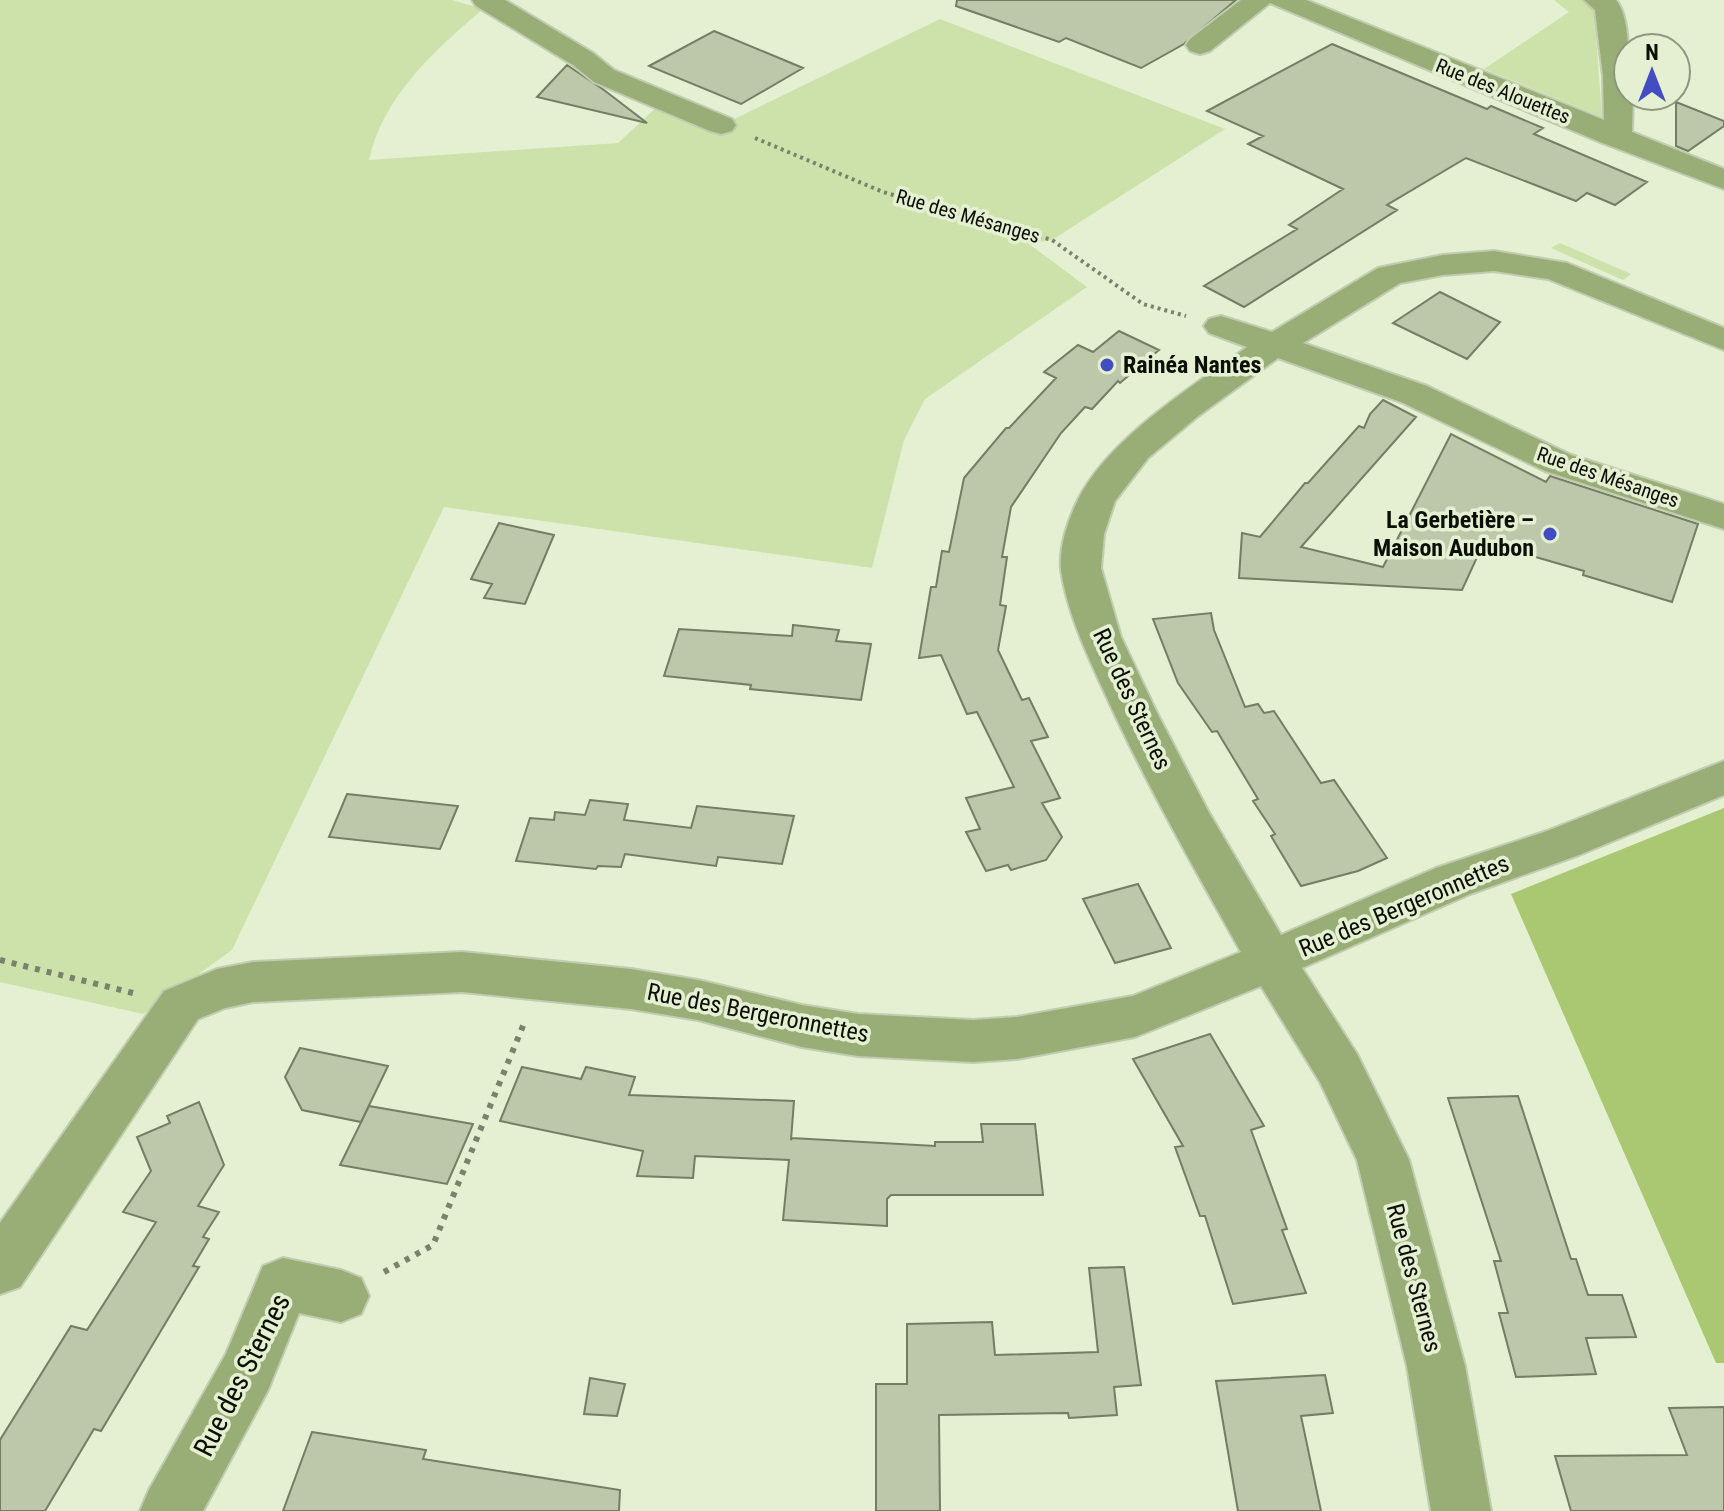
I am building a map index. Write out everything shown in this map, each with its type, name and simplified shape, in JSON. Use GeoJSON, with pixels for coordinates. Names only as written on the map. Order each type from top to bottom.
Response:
{"type":"FeatureCollection","features":[{"type":"Feature","properties":{"kind":"street"},"geometry":{"type":"LineString","coordinates":[[486,0],[583,59],[604,76],[721,125]]}},
{"type":"Feature","properties":{"kind":"street"},"geometry":{"type":"LineString","coordinates":[[1200,45],[1258,0]]}},
{"type":"Feature","properties":{"kind":"street","name":"Rue des Alouettes"},"geometry":{"type":"LineString","coordinates":[[1282,0],[1724,180]]}},
{"type":"Feature","properties":{"kind":"street"},"geometry":{"type":"LineString","coordinates":[[1598,0],[1608,7],[1618,76],[1619,129],[1611,136]]}},
{"type":"Feature","properties":{"kind":"street","name":"Rue des Sternes"},"geometry":{"type":"LineString","coordinates":[[1461,1511],[1436,1366],[1383,1160],[1339,1069],[1190,819],[1136,715],[1100,637],[1081,568],[1084,534],[1097,499],[1135,450],[1184,409],[1276,345],[1390,275],[1443,265],[1494,261],[1555,270],[1724,340]]}},
{"type":"Feature","properties":{"kind":"street","name":"Rue des Mésanges"},"geometry":{"type":"LineString","coordinates":[[1221,326],[1414,394],[1558,463],[1724,517]]}},
{"type":"Feature","properties":{"kind":"street","name":"Rue des Bergeronnettes"},"geometry":{"type":"LineString","coordinates":[[181,1005],[217,989],[309,978],[462,972],[685,997],[802,1026],[858,1035],[973,1041],[1074,1029],[1135,1016],[1273,961],[1453,881],[1563,843],[1724,777]]}},
{"type":"Feature","properties":{"kind":"street"},"geometry":{"type":"LineString","coordinates":[[0,1269],[181,1005]]}},
{"type":"Feature","properties":{"kind":"street","name":"Rue des Sternes"},"geometry":{"type":"LineString","coordinates":[[170,1511],[248,1371],[283,1284],[341,1296]]}},
{"type":"Feature","properties":{"kind":"path","name":"Rue des Mésanges"},"geometry":{"type":"LineString","coordinates":[[721,125],[883,192],[1052,240],[1143,304],[1221,326]]}},
{"type":"Feature","properties":{"kind":"path"},"geometry":{"type":"LineString","coordinates":[[0,960],[181,1005]]}},
{"type":"Feature","properties":{"kind":"path"},"geometry":{"type":"LineString","coordinates":[[341,1296],[433,1245],[542,980]]}},
{"type":"Feature","properties":{"kind":"green space"},"geometry":{"type":"Polygon","coordinates":[[[0,0],[452,0],[483,9],[413,76],[386,115],[369,160],[618,143],[658,106],[722,125],[940,19],[1225,129],[1052,240],[1029,244],[1087,287],[925,399],[904,440],[872,568],[444,507],[232,950],[143,1014],[0,982],[0,0]]]}},
{"type":"Feature","properties":{"kind":"green space"},"geometry":{"type":"Polygon","coordinates":[[[1554,0],[1583,0],[1594,8],[1602,117],[1484,69],[1569,12],[1554,0]]]}},
{"type":"Feature","properties":{"kind":"green space"},"geometry":{"type":"Polygon","coordinates":[[[1560,243],[1631,274],[1623,280],[1551,248],[1560,243]]]}},
{"type":"Feature","properties":{"kind":"green space"},"geometry":{"type":"Polygon","coordinates":[[[1724,808],[1724,1363],[1716,1363],[1511,894],[1724,808]]]}},
{"type":"Feature","properties":{"kind":"building"},"geometry":{"type":"Polygon","coordinates":[[[957,0],[1236,0],[1184,44],[1141,68],[1066,38],[1059,42],[956,6],[957,0]]]}},
{"type":"Feature","properties":{"kind":"building"},"geometry":{"type":"Polygon","coordinates":[[[714,31],[803,68],[741,104],[649,66],[714,31]]]}},
{"type":"Feature","properties":{"kind":"building"},"geometry":{"type":"Polygon","coordinates":[[[1332,44],[1487,109],[1491,106],[1543,128],[1534,134],[1647,182],[1615,205],[1587,193],[1576,201],[1466,158],[1387,205],[1397,210],[1244,307],[1204,286],[1297,229],[1289,225],[1343,189],[1248,144],[1263,136],[1207,111],[1332,44]]]}},
{"type":"Feature","properties":{"kind":"building"},"geometry":{"type":"Polygon","coordinates":[[[567,65],[604,90],[647,123],[537,97],[567,65]]]}},
{"type":"Feature","properties":{"kind":"building"},"geometry":{"type":"Polygon","coordinates":[[[1692,108],[1724,121],[1724,126],[1688,151],[1676,146],[1676,112],[1692,112],[1692,108]]]}},
{"type":"Feature","properties":{"kind":"building"},"geometry":{"type":"Polygon","coordinates":[[[1440,292],[1500,322],[1467,359],[1393,323],[1440,292]]]}},
{"type":"Feature","properties":{"kind":"building"},"geometry":{"type":"Polygon","coordinates":[[[1119,331],[1159,350],[1120,383],[1118,381],[1092,409],[1085,407],[1061,433],[1011,507],[1002,557],[1007,557],[1000,605],[1006,606],[998,650],[1022,700],[1029,698],[1048,737],[1031,741],[1060,798],[1042,803],[1062,837],[1046,860],[1011,870],[1008,865],[986,871],[966,832],[980,829],[966,798],[1014,787],[977,712],[967,714],[941,655],[919,658],[931,587],[936,587],[942,551],[949,552],[964,478],[1006,428],[1056,378],[1044,372],[1078,345],[1093,352],[1119,331]]]}},
{"type":"Feature","properties":{"kind":"building"},"geometry":{"type":"Polygon","coordinates":[[[1383,400],[1416,417],[1301,547],[1383,567],[1451,434],[1546,482],[1550,476],[1698,524],[1672,602],[1583,575],[1584,571],[1484,542],[1462,590],[1239,578],[1242,533],[1260,537],[1359,426],[1364,428],[1370,414],[1383,400]]]}},
{"type":"Feature","properties":{"kind":"building"},"geometry":{"type":"Polygon","coordinates":[[[499,523],[554,535],[525,604],[484,598],[492,584],[471,579],[499,523]]]}},
{"type":"Feature","properties":{"kind":"building"},"geometry":{"type":"Polygon","coordinates":[[[1211,613],[1214,630],[1245,707],[1258,704],[1264,713],[1274,711],[1321,783],[1334,780],[1387,858],[1358,871],[1301,886],[1271,836],[1275,834],[1253,801],[1258,799],[1217,731],[1212,732],[1178,683],[1153,619],[1211,613]]]}},
{"type":"Feature","properties":{"kind":"building"},"geometry":{"type":"Polygon","coordinates":[[[793,625],[839,630],[836,641],[871,644],[861,700],[750,689],[751,685],[664,676],[679,629],[792,636],[793,625]]]}},
{"type":"Feature","properties":{"kind":"building"},"geometry":{"type":"Polygon","coordinates":[[[347,794],[458,806],[440,849],[329,837],[347,794]]]}},
{"type":"Feature","properties":{"kind":"building"},"geometry":{"type":"Polygon","coordinates":[[[590,800],[628,804],[624,820],[691,828],[697,806],[794,816],[782,864],[718,857],[716,866],[625,854],[621,867],[598,866],[596,869],[516,861],[530,818],[554,820],[555,812],[585,815],[590,800]]]}},
{"type":"Feature","properties":{"kind":"building"},"geometry":{"type":"Polygon","coordinates":[[[1138,884],[1171,948],[1115,963],[1083,899],[1138,884]]]}},
{"type":"Feature","properties":{"kind":"building"},"geometry":{"type":"Polygon","coordinates":[[[1210,1034],[1264,1126],[1251,1130],[1287,1229],[1282,1230],[1306,1293],[1233,1304],[1205,1216],[1200,1216],[1175,1147],[1183,1146],[1133,1059],[1210,1034]]]}},
{"type":"Feature","properties":{"kind":"building"},"geometry":{"type":"Polygon","coordinates":[[[300,1048],[388,1066],[361,1122],[302,1110],[285,1077],[300,1048]]]}},
{"type":"Feature","properties":{"kind":"building"},"geometry":{"type":"Polygon","coordinates":[[[522,1067],[581,1079],[586,1067],[635,1077],[629,1095],[794,1101],[791,1140],[935,1146],[935,1142],[983,1142],[981,1124],[1035,1124],[1043,1195],[891,1195],[887,1199],[887,1226],[783,1220],[789,1160],[695,1156],[693,1178],[637,1176],[643,1151],[500,1121],[522,1067]]]}},
{"type":"Feature","properties":{"kind":"building"},"geometry":{"type":"Polygon","coordinates":[[[1518,1096],[1571,1259],[1576,1259],[1588,1295],[1622,1295],[1636,1337],[1586,1338],[1596,1374],[1516,1377],[1499,1313],[1508,1313],[1494,1261],[1501,1261],[1448,1098],[1518,1096]]]}},
{"type":"Feature","properties":{"kind":"building"},"geometry":{"type":"Polygon","coordinates":[[[199,1102],[224,1165],[198,1206],[219,1212],[203,1237],[209,1239],[193,1266],[199,1267],[101,1431],[94,1429],[45,1511],[0,1511],[0,1440],[71,1326],[87,1330],[156,1222],[123,1212],[151,1171],[137,1137],[170,1123],[167,1116],[199,1102]]]}},
{"type":"Feature","properties":{"kind":"building"},"geometry":{"type":"Polygon","coordinates":[[[369,1106],[473,1124],[447,1184],[340,1165],[369,1106]]]}},
{"type":"Feature","properties":{"kind":"building"},"geometry":{"type":"Polygon","coordinates":[[[1124,1267],[1141,1385],[1114,1387],[1117,1415],[1069,1418],[1068,1413],[939,1415],[940,1511],[876,1511],[876,1384],[907,1384],[907,1324],[992,1322],[995,1355],[1098,1352],[1089,1268],[1124,1267]]]}},
{"type":"Feature","properties":{"kind":"building"},"geometry":{"type":"Polygon","coordinates":[[[1325,1375],[1333,1413],[1301,1416],[1321,1511],[1238,1511],[1216,1381],[1325,1375]]]}},
{"type":"Feature","properties":{"kind":"building"},"geometry":{"type":"Polygon","coordinates":[[[590,1378],[625,1384],[617,1416],[584,1414],[590,1378]]]}},
{"type":"Feature","properties":{"kind":"building"},"geometry":{"type":"Polygon","coordinates":[[[1724,1407],[1724,1511],[1571,1511],[1555,1456],[1687,1455],[1669,1408],[1724,1407]]]}},
{"type":"Feature","properties":{"kind":"building"},"geometry":{"type":"Polygon","coordinates":[[[312,1432],[426,1450],[423,1459],[620,1490],[619,1511],[283,1511],[312,1432]]]}},
{"type":"Feature","properties":{"kind":"place","name":"Rainéa Nantes"},"geometry":{"type":"Point","coordinates":[1107,365]}},
{"type":"Feature","properties":{"kind":"place","name":"La Gerbetière – Maison Audubon"},"geometry":{"type":"Point","coordinates":[1550,534]}}]}
